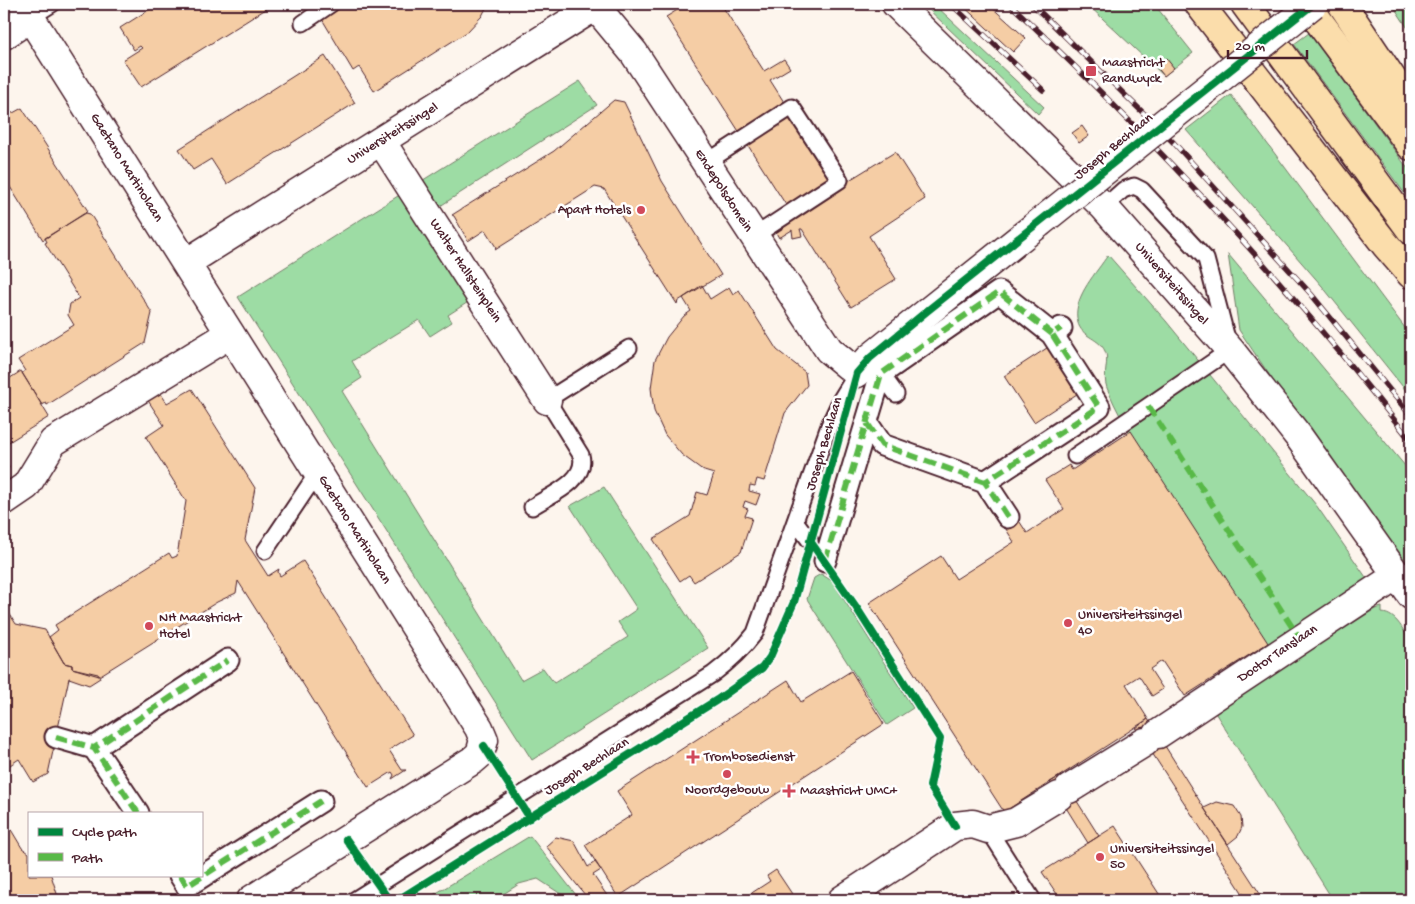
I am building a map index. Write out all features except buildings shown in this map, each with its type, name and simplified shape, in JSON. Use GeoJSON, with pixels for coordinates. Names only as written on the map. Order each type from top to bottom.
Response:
{"type":"FeatureCollection","features":[{"type":"Feature","properties":{"kind":"highway"},"geometry":{"type":"LineString","coordinates":[[1199,4],[1385,244],[1411,274]]}},
{"type":"Feature","properties":{"kind":"highway"},"geometry":{"type":"LineString","coordinates":[[1245,4],[1411,230]]}},
{"type":"Feature","properties":{"kind":"highway"},"geometry":{"type":"LineString","coordinates":[[1306,4],[1411,146]]}},
{"type":"Feature","properties":{"kind":"highway"},"geometry":{"type":"LineString","coordinates":[[1342,4],[1393,80],[1411,134]]}},
{"type":"Feature","properties":{"kind":"street","name":"Universiteitssingel"},"geometry":{"type":"LineString","coordinates":[[186,263],[596,4]]}},
{"type":"Feature","properties":{"kind":"street","name":"Endepolsdomein"},"geometry":{"type":"LineString","coordinates":[[596,4],[634,53],[829,350],[870,369]]}},
{"type":"Feature","properties":{"kind":"street","name":"Universiteitssingel"},"geometry":{"type":"LineString","coordinates":[[896,4],[1104,207],[1230,350],[1299,437],[1404,585]]}},
{"type":"Feature","properties":{"kind":"street","name":"Joseph Bechlaan"},"geometry":{"type":"LineString","coordinates":[[870,369],[1038,224],[1313,4]]}},
{"type":"Feature","properties":{"kind":"street"},"geometry":{"type":"LineString","coordinates":[[4,35],[35,8]]}},
{"type":"Feature","properties":{"kind":"street","name":"Gaetano Martinolaan"},"geometry":{"type":"LineString","coordinates":[[35,8],[186,263],[479,728],[484,740],[480,754],[251,900]]}},
{"type":"Feature","properties":{"kind":"street","name":"Walter Hallsteinplein"},"geometry":{"type":"LineString","coordinates":[[381,141],[547,400]]}},
{"type":"Feature","properties":{"kind":"street"},"geometry":{"type":"LineString","coordinates":[[825,561],[867,423],[870,369],[999,292],[1057,331],[1098,407],[985,482]]}},
{"type":"Feature","properties":{"kind":"street"},"geometry":{"type":"LineString","coordinates":[[4,501],[26,486],[54,442],[230,334]]}},
{"type":"Feature","properties":{"kind":"street"},"geometry":{"type":"LineString","coordinates":[[867,423],[882,444],[985,482],[1008,517]]}},
{"type":"Feature","properties":{"kind":"street","name":"Doctor Tanslaan"},"geometry":{"type":"LineString","coordinates":[[842,900],[955,826],[973,824],[988,829],[1016,822],[1151,738],[1358,601],[1404,585]]}},
{"type":"Feature","properties":{"kind":"street"},"geometry":{"type":"LineString","coordinates":[[94,748],[228,660]]}},
{"type":"Feature","properties":{"kind":"street"},"geometry":{"type":"LineString","coordinates":[[56,737],[94,748],[137,812]]}},
{"type":"Feature","properties":{"kind":"street"},"geometry":{"type":"LineString","coordinates":[[181,876],[187,886],[321,800]]}},
{"type":"Feature","properties":{"kind":"lane"},"geometry":{"type":"LineString","coordinates":[[303,23],[331,4]]}},
{"type":"Feature","properties":{"kind":"lane"},"geometry":{"type":"LineString","coordinates":[[707,165],[707,162],[792,107],[840,180],[754,237]]}},
{"type":"Feature","properties":{"kind":"lane"},"geometry":{"type":"LineString","coordinates":[[1075,456],[1230,350],[1206,259],[1142,190],[1134,186],[1123,190],[1104,207]]}},
{"type":"Feature","properties":{"kind":"lane"},"geometry":{"type":"LineString","coordinates":[[532,507],[571,482],[581,471],[583,462],[581,455],[547,400],[629,348]]}},
{"type":"Feature","properties":{"kind":"lane"},"geometry":{"type":"LineString","coordinates":[[870,369],[896,394]]}},
{"type":"Feature","properties":{"kind":"lane","name":"Joseph Bechlaan"},"geometry":{"type":"LineString","coordinates":[[354,900],[731,661],[754,633],[796,522],[830,423],[841,399],[870,369]]}},
{"type":"Feature","properties":{"kind":"lane"},"geometry":{"type":"LineString","coordinates":[[264,551],[318,472]]}},
{"type":"Feature","properties":{"kind":"lane"},"geometry":{"type":"LineString","coordinates":[[796,522],[810,541]]}},
{"type":"Feature","properties":{"kind":"lane"},"geometry":{"type":"LineString","coordinates":[[988,829],[1033,900]]}},
{"type":"Feature","properties":{"kind":"green space"},"geometry":{"type":"Polygon","coordinates":[[[923,4],[934,4],[1044,107],[1038,114],[923,4]]]}},
{"type":"Feature","properties":{"kind":"green space"},"geometry":{"type":"Polygon","coordinates":[[[1087,4],[1154,4],[1193,53],[1164,76],[1087,4]]]}},
{"type":"Feature","properties":{"kind":"green space"},"geometry":{"type":"Polygon","coordinates":[[[1392,4],[1411,4],[1411,33],[1392,4]]]}},
{"type":"Feature","properties":{"kind":"green space"},"geometry":{"type":"Polygon","coordinates":[[[1309,33],[1411,173],[1411,202],[1294,44],[1309,33]]]}},
{"type":"Feature","properties":{"kind":"green space"},"geometry":{"type":"Polygon","coordinates":[[[580,81],[597,105],[420,219],[473,299],[448,315],[452,322],[430,336],[419,320],[352,361],[362,378],[342,391],[521,680],[543,668],[554,683],[628,637],[618,622],[637,609],[570,506],[604,487],[708,648],[532,760],[238,297],[580,81]]]}},
{"type":"Feature","properties":{"kind":"green space"},"geometry":{"type":"Polygon","coordinates":[[[1231,95],[1411,336],[1411,397],[1322,286],[1186,130],[1231,95]]]}},
{"type":"Feature","properties":{"kind":"green space"},"geometry":{"type":"Polygon","coordinates":[[[1228,254],[1411,473],[1411,585],[1239,330],[1228,254]]]}},
{"type":"Feature","properties":{"kind":"green space"},"geometry":{"type":"Polygon","coordinates":[[[1108,255],[1166,321],[1316,505],[1370,583],[1270,648],[1129,433],[1107,388],[1105,378],[1107,359],[1105,351],[1098,342],[1085,333],[1078,325],[1077,310],[1079,301],[1087,285],[1108,255]]]}},
{"type":"Feature","properties":{"kind":"green space"},"geometry":{"type":"Polygon","coordinates":[[[821,574],[832,581],[913,708],[887,725],[807,599],[814,578],[821,574]]]}},
{"type":"Feature","properties":{"kind":"green space"},"geometry":{"type":"Polygon","coordinates":[[[1382,607],[1382,613],[1396,620],[1411,643],[1411,900],[1333,900],[1214,711],[1375,609],[1382,607]]]}},
{"type":"Feature","properties":{"kind":"green space"},"geometry":{"type":"Polygon","coordinates":[[[530,836],[580,900],[570,900],[538,879],[519,884],[494,900],[425,900],[530,836]]]}},
{"type":"Feature","properties":{"kind":"railway"},"geometry":{"type":"LineString","coordinates":[[951,4],[1043,90]]}},
{"type":"Feature","properties":{"kind":"railway"},"geometry":{"type":"LineString","coordinates":[[1010,4],[1064,55],[1219,215],[1318,326],[1411,441]]}},
{"type":"Feature","properties":{"kind":"railway"},"geometry":{"type":"LineString","coordinates":[[1032,4],[1174,143],[1311,294],[1411,416]]}},
{"type":"Feature","properties":{"kind":"marked path"},"geometry":{"type":"LineString","coordinates":[[825,561],[881,374],[999,292],[1052,334]]}},
{"type":"Feature","properties":{"kind":"marked path"},"geometry":{"type":"LineString","coordinates":[[1008,517],[985,482],[1099,407],[1052,334],[1061,328]]}},
{"type":"Feature","properties":{"kind":"marked path"},"geometry":{"type":"LineString","coordinates":[[1148,406],[1300,639]]}},
{"type":"Feature","properties":{"kind":"marked path"},"geometry":{"type":"LineString","coordinates":[[867,423],[882,445],[985,482]]}},
{"type":"Feature","properties":{"kind":"marked path"},"geometry":{"type":"LineString","coordinates":[[137,812],[94,748],[228,660]]}},
{"type":"Feature","properties":{"kind":"marked path"},"geometry":{"type":"LineString","coordinates":[[56,737],[94,748]]}},
{"type":"Feature","properties":{"kind":"marked path"},"geometry":{"type":"LineString","coordinates":[[181,876],[187,886],[321,801]]}},
{"type":"Feature","properties":{"kind":"cycle path"},"geometry":{"type":"LineString","coordinates":[[398,900],[717,700],[762,668],[770,657],[794,602],[857,373],[870,358],[927,311],[1313,4]]}},
{"type":"Feature","properties":{"kind":"cycle path"},"geometry":{"type":"LineString","coordinates":[[810,541],[856,607],[940,739],[930,786],[955,826]]}},
{"type":"Feature","properties":{"kind":"cycle path"},"geometry":{"type":"LineString","coordinates":[[484,746],[530,818]]}},
{"type":"Feature","properties":{"kind":"cycle path"},"geometry":{"type":"LineString","coordinates":[[346,839],[389,900]]}},
{"type":"Feature","properties":{"kind":"place","name":"Maastricht Randwyck"},"geometry":{"type":"Point","coordinates":[1091,71]}},
{"type":"Feature","properties":{"kind":"place","name":"Apart Hotels"},"geometry":{"type":"Point","coordinates":[641,210]}},
{"type":"Feature","properties":{"kind":"place","name":"Universiteitssingel 40"},"geometry":{"type":"Point","coordinates":[1068,623]}},
{"type":"Feature","properties":{"kind":"place","name":"NH Maastricht Hotel"},"geometry":{"type":"Point","coordinates":[149,626]}},
{"type":"Feature","properties":{"kind":"place","name":"Trombosedienst"},"geometry":{"type":"Point","coordinates":[693,757]}},
{"type":"Feature","properties":{"kind":"place","name":"Noordgebouw"},"geometry":{"type":"Point","coordinates":[727,774]}},
{"type":"Feature","properties":{"kind":"place","name":"Maastricht UMC+"},"geometry":{"type":"Point","coordinates":[789,791]}},
{"type":"Feature","properties":{"kind":"place","name":"Universiteitssingel 50"},"geometry":{"type":"Point","coordinates":[1100,857]}}]}
